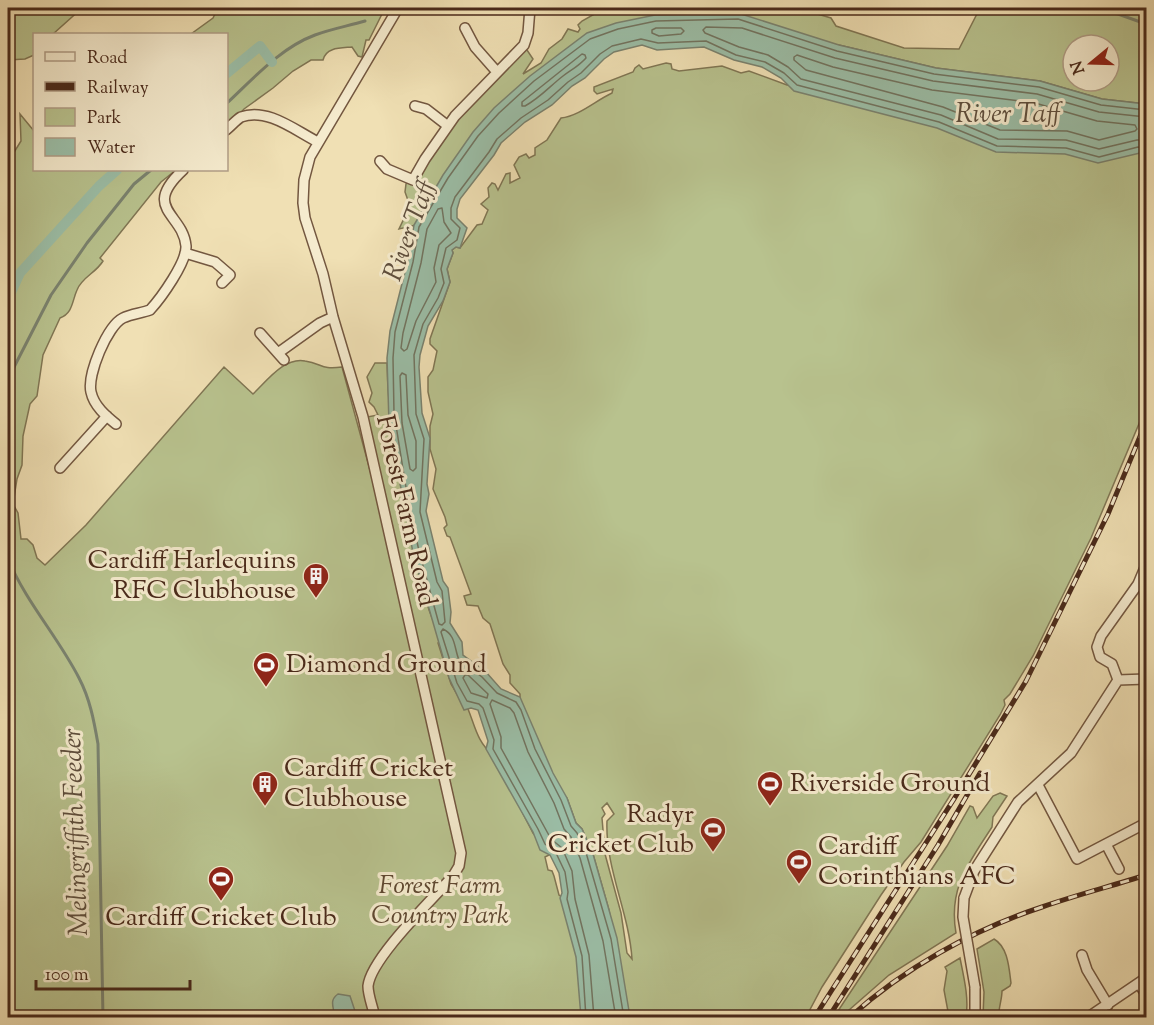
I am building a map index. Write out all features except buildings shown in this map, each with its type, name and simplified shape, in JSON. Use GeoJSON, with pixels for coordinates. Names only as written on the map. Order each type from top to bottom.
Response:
{"type":"FeatureCollection","features":[{"type":"Feature","properties":{"kind":"street","name":"Forest Farm Road"},"geometry":{"type":"LineString","coordinates":[[375,1017],[368,991],[374,968],[453,876],[459,866],[461,853],[363,417],[308,229],[303,203],[304,180],[310,157],[398,8]]}},
{"type":"Feature","properties":{"kind":"street"},"geometry":{"type":"LineString","coordinates":[[380,161],[387,169],[413,180],[448,126],[464,106],[517,53],[526,40],[530,8]]}},
{"type":"Feature","properties":{"kind":"street"},"geometry":{"type":"LineString","coordinates":[[465,28],[475,47],[497,72]]}},
{"type":"Feature","properties":{"kind":"street"},"geometry":{"type":"LineString","coordinates":[[415,106],[426,109],[448,126]]}},
{"type":"Feature","properties":{"kind":"street"},"geometry":{"type":"LineString","coordinates":[[228,128],[239,118],[255,114],[267,116],[318,142]]}},
{"type":"Feature","properties":{"kind":"street"},"geometry":{"type":"LineString","coordinates":[[116,424],[96,405],[91,394],[90,381],[104,342],[113,327],[123,318],[150,310],[180,265],[186,246],[182,234],[166,210],[165,196],[170,182],[182,171]]}},
{"type":"Feature","properties":{"kind":"street"},"geometry":{"type":"LineString","coordinates":[[184,254],[215,262],[230,275],[222,283]]}},
{"type":"Feature","properties":{"kind":"street"},"geometry":{"type":"LineString","coordinates":[[260,333],[281,356],[320,323],[333,317]]}},
{"type":"Feature","properties":{"kind":"street"},"geometry":{"type":"LineString","coordinates":[[60,468],[107,416]]}},
{"type":"Feature","properties":{"kind":"street"},"geometry":{"type":"LineString","coordinates":[[1118,680],[1112,664],[1100,657],[1097,647],[1101,636],[1142,586],[1146,565]]}},
{"type":"Feature","properties":{"kind":"street"},"geometry":{"type":"LineString","coordinates":[[1118,680],[1146,679]]}},
{"type":"Feature","properties":{"kind":"street"},"geometry":{"type":"LineString","coordinates":[[975,1017],[975,987],[963,917],[964,898],[974,871],[1022,797],[1071,753],[1118,680]]}},
{"type":"Feature","properties":{"kind":"street"},"geometry":{"type":"LineString","coordinates":[[1038,784],[1077,859],[1146,824]]}},
{"type":"Feature","properties":{"kind":"street"},"geometry":{"type":"LineString","coordinates":[[1106,844],[1119,869]]}},
{"type":"Feature","properties":{"kind":"street"},"geometry":{"type":"LineString","coordinates":[[1082,955],[1087,969],[1108,1005]]}},
{"type":"Feature","properties":{"kind":"street"},"geometry":{"type":"LineString","coordinates":[[1087,1017],[1143,981],[1146,994]]}},
{"type":"Feature","properties":{"kind":"green space"},"geometry":{"type":"Polygon","coordinates":[[[8,8],[82,8],[54,33],[33,33],[33,55],[25,59],[8,60],[8,8]]]}},
{"type":"Feature","properties":{"kind":"green space"},"geometry":{"type":"Polygon","coordinates":[[[218,8],[385,8],[369,40],[366,40],[362,57],[358,56],[352,47],[331,50],[323,60],[311,60],[244,109],[228,127],[228,33],[192,33],[213,18],[218,8]]]}},
{"type":"Feature","properties":{"kind":"green space"},"geometry":{"type":"Polygon","coordinates":[[[605,8],[797,8],[831,18],[836,26],[904,48],[959,49],[980,8],[1146,8],[1146,104],[1102,99],[1081,93],[1121,93],[1121,33],[1061,33],[1061,87],[1040,81],[936,68],[839,45],[610,32],[420,224],[399,229],[410,206],[405,192],[406,184],[454,123],[525,47],[533,59],[523,74],[541,63],[549,49],[562,39],[568,29],[578,32],[580,29],[578,25],[605,8]]]}},
{"type":"Feature","properties":{"kind":"green space"},"geometry":{"type":"Polygon","coordinates":[[[666,63],[671,64],[672,69],[679,71],[722,66],[741,73],[749,71],[787,85],[823,89],[1146,149],[1146,407],[1091,538],[1033,656],[1004,700],[1005,705],[1000,715],[921,842],[881,895],[822,987],[806,1017],[627,1017],[609,910],[593,854],[582,829],[576,823],[567,798],[560,794],[520,703],[520,694],[510,683],[510,675],[503,664],[490,624],[483,618],[478,606],[467,605],[464,596],[471,594],[450,537],[447,536],[444,528],[447,525],[445,517],[433,489],[436,469],[430,449],[430,426],[433,414],[428,392],[428,377],[433,370],[437,351],[430,344],[430,339],[450,282],[447,269],[452,250],[456,247],[460,248],[477,225],[482,224],[488,210],[481,204],[489,197],[488,188],[492,183],[498,190],[506,174],[510,173],[510,183],[520,178],[514,165],[519,157],[526,154],[529,158],[535,155],[535,148],[547,140],[561,118],[581,111],[612,93],[613,89],[597,94],[594,87],[633,72],[639,65],[643,69],[666,63]],[[607,803],[602,808],[605,814],[602,818],[605,854],[621,913],[627,953],[632,959],[627,924],[613,873],[607,838],[607,821],[614,814],[607,803]]]}},
{"type":"Feature","properties":{"kind":"green space","name":"Forest Farm Country Park"},"geometry":{"type":"Polygon","coordinates":[[[20,114],[33,130],[33,171],[175,171],[161,182],[100,258],[103,261],[100,265],[79,286],[70,310],[60,318],[43,355],[37,396],[30,404],[23,436],[22,465],[13,504],[18,513],[21,539],[27,539],[33,545],[37,558],[45,565],[86,525],[224,367],[253,394],[276,371],[290,363],[305,361],[326,367],[342,367],[377,496],[400,601],[367,417],[378,415],[369,402],[372,393],[367,377],[375,363],[387,363],[392,433],[399,479],[424,594],[442,639],[438,643],[451,684],[465,708],[468,709],[480,739],[493,755],[533,833],[551,854],[545,857],[548,870],[552,871],[559,895],[566,900],[590,1017],[8,1017],[8,162],[21,141],[20,114]]]}},
{"type":"Feature","properties":{"kind":"green space"},"geometry":{"type":"Polygon","coordinates":[[[1000,793],[1007,796],[993,817],[992,827],[968,864],[958,889],[954,917],[956,933],[889,975],[841,1017],[834,1017],[947,846],[970,806],[973,807],[977,818],[993,796],[1000,793]]]}},
{"type":"Feature","properties":{"kind":"green space"},"geometry":{"type":"Polygon","coordinates":[[[994,939],[1005,952],[1011,983],[1002,991],[999,1017],[983,1017],[984,992],[977,949],[994,939]]]}},
{"type":"Feature","properties":{"kind":"green space"},"geometry":{"type":"Polygon","coordinates":[[[960,958],[966,995],[966,1017],[949,1017],[944,990],[947,971],[945,967],[960,958]]]}},
{"type":"Feature","properties":{"kind":"water","name":"River Taff"},"geometry":{"type":"Polygon","coordinates":[[[738,13],[839,45],[936,68],[1040,81],[1061,87],[1061,93],[1081,93],[1102,99],[1146,104],[1146,154],[1140,153],[1098,163],[1065,154],[996,152],[937,128],[794,91],[781,78],[762,67],[734,60],[704,47],[657,50],[642,45],[614,52],[552,105],[525,122],[501,143],[460,199],[457,218],[467,228],[460,248],[456,247],[452,250],[447,269],[450,282],[443,301],[428,326],[420,355],[422,413],[430,438],[427,484],[429,494],[426,511],[443,581],[448,588],[450,623],[462,642],[463,655],[486,672],[501,689],[520,697],[553,773],[567,798],[576,823],[582,829],[593,854],[617,938],[630,1017],[581,1017],[576,957],[560,898],[562,893],[559,873],[550,855],[540,850],[533,832],[486,749],[488,741],[478,710],[471,708],[464,710],[449,678],[413,553],[389,424],[387,358],[390,331],[408,260],[414,225],[443,175],[473,132],[494,108],[530,76],[587,33],[616,23],[655,15],[738,13]]]}},
{"type":"Feature","properties":{"kind":"water"},"geometry":{"type":"Polygon","coordinates":[[[338,994],[350,996],[355,1011],[353,1017],[334,1017],[333,999],[338,994]]]}},
{"type":"Feature","properties":{"kind":"waterway"},"geometry":{"type":"LineString","coordinates":[[1085,8],[1118,14],[1146,24]]}},
{"type":"Feature","properties":{"kind":"waterway","name":"Melingriffith Feeder"},"geometry":{"type":"LineString","coordinates":[[228,102],[290,48],[315,35],[365,21]]}},
{"type":"Feature","properties":{"kind":"waterway"},"geometry":{"type":"LineString","coordinates":[[228,72],[260,46],[272,62]]}},
{"type":"Feature","properties":{"kind":"waterway"},"geometry":{"type":"LineString","coordinates":[[8,299],[20,273],[99,186],[116,171]]}},
{"type":"Feature","properties":{"kind":"waterway","name":"Melingriffith Feeder"},"geometry":{"type":"LineString","coordinates":[[8,384],[11,373],[51,295],[87,243],[134,184],[150,171]]}},
{"type":"Feature","properties":{"kind":"waterway","name":"Melingriffith Feeder"},"geometry":{"type":"LineString","coordinates":[[8,559],[15,575],[79,678],[89,702],[95,727],[98,744],[103,1018]]}},
{"type":"Feature","properties":{"kind":"railway"},"geometry":{"type":"LineString","coordinates":[[814,1018],[954,799],[1026,681],[1108,514],[1146,422]]}},
{"type":"Feature","properties":{"kind":"railway"},"geometry":{"type":"LineString","coordinates":[[828,1018],[938,845],[980,773]]}},
{"type":"Feature","properties":{"kind":"railway"},"geometry":{"type":"LineString","coordinates":[[849,1018],[915,967],[964,939],[1016,916],[1146,875]]}},
{"type":"Feature","properties":{"kind":"place","name":"Cardiff Harlequins RFC Clubhouse"},"geometry":{"type":"Point","coordinates":[316,599]}},
{"type":"Feature","properties":{"kind":"place","name":"Diamond Ground"},"geometry":{"type":"Point","coordinates":[266,688]}},
{"type":"Feature","properties":{"kind":"place","name":"Cardiff Cricket Clubhouse"},"geometry":{"type":"Point","coordinates":[265,807]}},
{"type":"Feature","properties":{"kind":"place","name":"Riverside Ground"},"geometry":{"type":"Point","coordinates":[770,807]}},
{"type":"Feature","properties":{"kind":"place","name":"Radyr Cricket Club"},"geometry":{"type":"Point","coordinates":[713,853]}},
{"type":"Feature","properties":{"kind":"place","name":"Cardiff Corinthians AFC"},"geometry":{"type":"Point","coordinates":[799,885]}},
{"type":"Feature","properties":{"kind":"place","name":"Cardiff Cricket Club"},"geometry":{"type":"Point","coordinates":[221,902]}}]}
